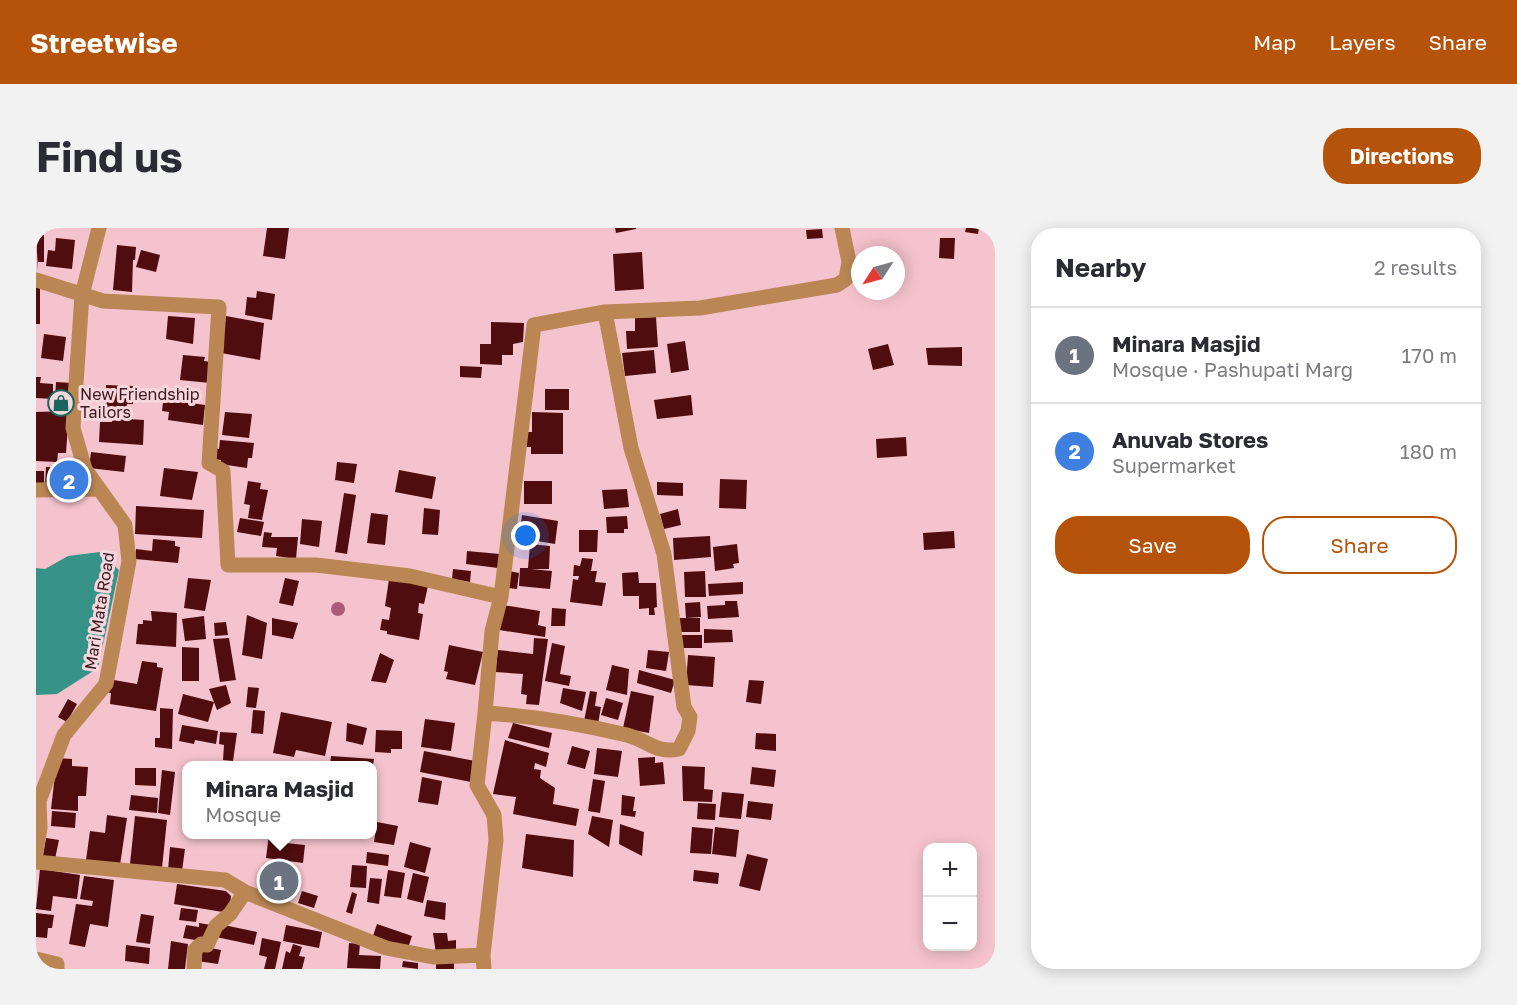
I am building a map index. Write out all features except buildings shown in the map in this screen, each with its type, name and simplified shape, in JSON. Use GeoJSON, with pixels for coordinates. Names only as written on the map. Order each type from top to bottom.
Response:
{"type":"FeatureCollection","features":[{"type":"Feature","properties":{"kind":"street","name":"Mari Mata Road"},"geometry":{"type":"LineString","coordinates":[[36,852],[39,801],[64,735],[106,684],[129,561],[125,525],[85,469],[74,428],[82,295],[99,228]]}},
{"type":"Feature","properties":{"kind":"street"},"geometry":{"type":"LineString","coordinates":[[36,862],[225,880],[245,892],[386,948],[433,957],[483,962],[496,840],[494,815],[477,785],[492,630],[501,597],[534,325],[605,312],[700,308],[837,285],[846,279],[849,262],[842,228]]}},
{"type":"Feature","properties":{"kind":"street"},"geometry":{"type":"LineString","coordinates":[[36,280],[103,302],[219,307],[209,463],[223,471],[228,565],[316,565],[410,576],[501,597]]}},
{"type":"Feature","properties":{"kind":"street"},"geometry":{"type":"LineString","coordinates":[[485,713],[533,716],[562,721],[628,736],[665,752],[679,749],[688,731],[690,717],[684,707],[664,554],[631,448],[605,312]]}},
{"type":"Feature","properties":{"kind":"street"},"geometry":{"type":"LineString","coordinates":[[36,490],[98,489]]}},
{"type":"Feature","properties":{"kind":"street"},"geometry":{"type":"LineString","coordinates":[[194,969],[195,950],[201,944],[207,945],[216,926],[230,914],[245,892]]}},
{"type":"Feature","properties":{"kind":"street"},"geometry":{"type":"LineString","coordinates":[[36,959],[57,964],[57,969]]}},
{"type":"Feature","properties":{"kind":"water"},"geometry":{"type":"Polygon","coordinates":[[[100,552],[119,570],[98,668],[57,694],[36,695],[36,568],[45,569],[68,556],[100,552]]]}},
{"type":"Feature","properties":{"kind":"place","name":"New Friendship Tailors"},"geometry":{"type":"Point","coordinates":[61,403]}},
{"type":"Feature","properties":{"kind":"place","name":"Anuvab Stores"},"geometry":{"type":"Point","coordinates":[69,480]}},
{"type":"Feature","properties":{"kind":"place","name":"Minara Masjid"},"geometry":{"type":"Point","coordinates":[279,881]}}]}
